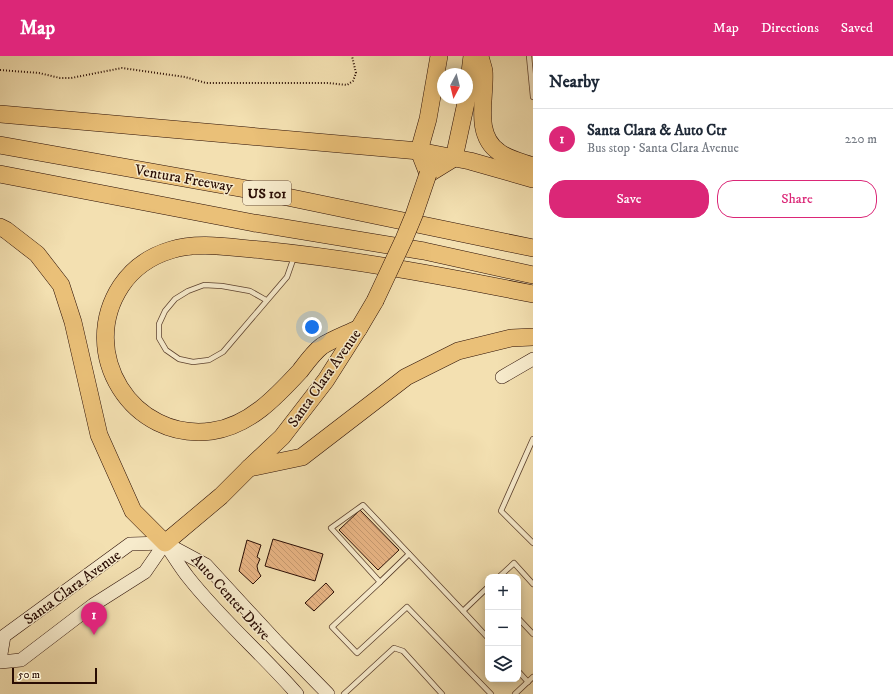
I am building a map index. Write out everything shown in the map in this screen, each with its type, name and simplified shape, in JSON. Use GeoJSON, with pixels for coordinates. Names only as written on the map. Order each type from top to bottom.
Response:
{"type":"FeatureCollection","features":[{"type":"Feature","properties":{"kind":"highway"},"geometry":{"type":"LineString","coordinates":[[439,56],[428,118],[419,151],[428,174],[454,158],[466,104]]}},
{"type":"Feature","properties":{"kind":"highway"},"geometry":{"type":"LineString","coordinates":[[471,68],[472,56]]}},
{"type":"Feature","properties":{"kind":"highway"},"geometry":{"type":"LineString","coordinates":[[480,56],[484,70],[483,122],[485,135],[489,143],[499,153],[533,166]]}},
{"type":"Feature","properties":{"kind":"highway"},"geometry":{"type":"LineString","coordinates":[[0,114],[419,151],[454,158],[533,179]]}},
{"type":"Feature","properties":{"kind":"highway","name":"Ventura Freeway"},"geometry":{"type":"LineString","coordinates":[[0,145],[271,194],[533,248]]}},
{"type":"Feature","properties":{"kind":"highway","name":"Ventura Freeway"},"geometry":{"type":"LineString","coordinates":[[0,174],[254,222],[424,251],[533,274]]}},
{"type":"Feature","properties":{"kind":"highway","name":"Santa Clara Avenue"},"geometry":{"type":"LineString","coordinates":[[165,543],[221,496],[282,437],[326,380],[360,328],[375,301],[414,215],[428,174]]}},
{"type":"Feature","properties":{"kind":"highway"},"geometry":{"type":"LineString","coordinates":[[0,227],[37,254],[61,285],[73,322],[99,435],[133,511],[165,543]]}},
{"type":"Feature","properties":{"kind":"highway"},"geometry":{"type":"LineString","coordinates":[[360,328],[321,347],[296,375],[263,407],[245,420],[224,429],[213,431],[191,432],[169,427],[149,418],[132,404],[124,395],[113,376],[106,355],[105,333],[109,311],[118,291],[132,273],[140,265],[159,254],[172,249],[192,246],[231,247],[382,266],[533,294]]}},
{"type":"Feature","properties":{"kind":"highway"},"geometry":{"type":"LineString","coordinates":[[249,468],[302,457],[406,377],[458,352],[510,338],[533,337]]}},
{"type":"Feature","properties":{"kind":"street"},"geometry":{"type":"LineString","coordinates":[[502,377],[533,358]]}},
{"type":"Feature","properties":{"kind":"street","name":"Santa Clara Avenue"},"geometry":{"type":"LineString","coordinates":[[165,543],[145,572],[92,605],[21,660],[0,661],[4,636],[130,544],[165,543]]}},
{"type":"Feature","properties":{"kind":"street","name":"Auto Center Drive"},"geometry":{"type":"LineString","coordinates":[[165,543],[193,583],[297,694]]}},
{"type":"Feature","properties":{"kind":"street","name":"Auto Center Drive"},"geometry":{"type":"LineString","coordinates":[[165,543],[206,565],[276,642],[328,694]]}},
{"type":"Feature","properties":{"kind":"lane"},"geometry":{"type":"LineString","coordinates":[[529,56],[533,97]]}},
{"type":"Feature","properties":{"kind":"lane"},"geometry":{"type":"LineString","coordinates":[[266,300],[250,291],[222,286],[204,285],[175,298],[165,311],[159,324],[160,338],[166,350],[179,359],[193,362],[209,360],[223,352],[287,277],[295,254]]}},
{"type":"Feature","properties":{"kind":"lane"},"geometry":{"type":"LineString","coordinates":[[533,439],[501,511],[533,543]]}},
{"type":"Feature","properties":{"kind":"lane"},"geometry":{"type":"LineString","coordinates":[[380,582],[332,528],[363,505],[485,635]]}},
{"type":"Feature","properties":{"kind":"lane"},"geometry":{"type":"LineString","coordinates":[[409,554],[332,627],[357,653],[407,607],[490,694]]}},
{"type":"Feature","properties":{"kind":"lane"},"geometry":{"type":"LineString","coordinates":[[502,574],[514,563],[533,584]]}},
{"type":"Feature","properties":{"kind":"lane"},"geometry":{"type":"LineString","coordinates":[[463,611],[485,590]]}},
{"type":"Feature","properties":{"kind":"lane"},"geometry":{"type":"LineString","coordinates":[[521,621],[533,634]]}},
{"type":"Feature","properties":{"kind":"lane"},"geometry":{"type":"LineString","coordinates":[[344,694],[394,648],[403,651],[442,694]]}},
{"type":"Feature","properties":{"kind":"lane"},"geometry":{"type":"LineString","coordinates":[[521,674],[528,682]]}},
{"type":"Feature","properties":{"kind":"lane"},"geometry":{"type":"LineString","coordinates":[[515,694],[533,677]]}},
{"type":"Feature","properties":{"kind":"path"},"geometry":{"type":"LineString","coordinates":[[0,70],[39,73],[60,78],[71,78],[122,68],[185,77],[206,83],[328,83],[347,85],[353,81],[356,72],[352,56]]}},
{"type":"Feature","properties":{"kind":"building"},"geometry":{"type":"Polygon","coordinates":[[[360,510],[399,550],[378,570],[339,530],[360,510]]]}},
{"type":"Feature","properties":{"kind":"building"},"geometry":{"type":"Polygon","coordinates":[[[273,539],[323,554],[315,581],[265,566],[273,539]]]}},
{"type":"Feature","properties":{"kind":"building"},"geometry":{"type":"Polygon","coordinates":[[[247,540],[261,545],[257,557],[260,559],[257,566],[261,576],[253,584],[239,571],[247,540]]]}},
{"type":"Feature","properties":{"kind":"building"},"geometry":{"type":"Polygon","coordinates":[[[326,583],[334,592],[314,611],[305,603],[326,583]]]}},
{"type":"Feature","properties":{"kind":"place","name":"Santa Clara & Auto Ctr"},"geometry":{"type":"Point","coordinates":[94,635]}}]}
